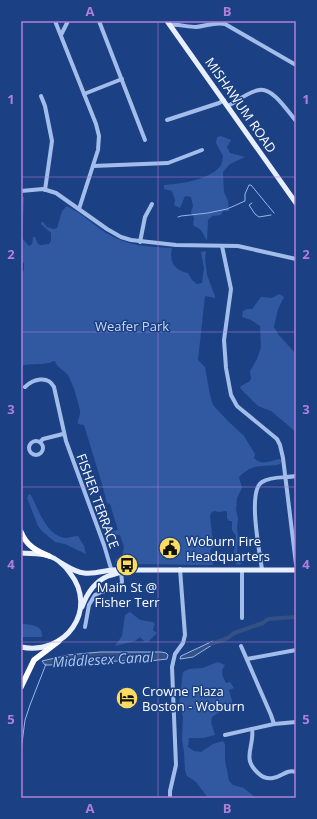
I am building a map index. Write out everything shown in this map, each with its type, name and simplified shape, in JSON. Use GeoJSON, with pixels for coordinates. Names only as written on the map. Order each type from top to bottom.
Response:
{"type":"FeatureCollection","features":[{"type":"Feature","properties":{"kind":"highway"},"geometry":{"type":"LineString","coordinates":[[21,532],[31,547],[48,556]]}},
{"type":"Feature","properties":{"kind":"highway"},"geometry":{"type":"LineString","coordinates":[[21,687],[34,660],[59,641]]}},
{"type":"Feature","properties":{"kind":"main road","name":"MISHAWUM ROAD"},"geometry":{"type":"LineString","coordinates":[[170,22],[296,203]]}},
{"type":"Feature","properties":{"kind":"main road"},"geometry":{"type":"LineString","coordinates":[[21,553],[48,556],[76,571],[84,573],[112,572],[122,570],[180,569],[296,570]]}},
{"type":"Feature","properties":{"kind":"main road"},"geometry":{"type":"LineString","coordinates":[[60,563],[73,576],[78,588],[80,601],[78,616]]}},
{"type":"Feature","properties":{"kind":"main road"},"geometry":{"type":"LineString","coordinates":[[21,647],[32,649],[42,648],[59,641],[71,630],[91,589],[100,580],[112,572]]}},
{"type":"Feature","properties":{"kind":"street"},"geometry":{"type":"LineString","coordinates":[[55,21],[96,124],[98,133],[98,150],[78,209]]}},
{"type":"Feature","properties":{"kind":"street"},"geometry":{"type":"LineString","coordinates":[[61,35],[68,21]]}},
{"type":"Feature","properties":{"kind":"street"},"geometry":{"type":"LineString","coordinates":[[98,21],[145,140]]}},
{"type":"Feature","properties":{"kind":"street"},"geometry":{"type":"LineString","coordinates":[[170,22],[193,27],[216,24],[226,25],[296,65]]}},
{"type":"Feature","properties":{"kind":"street"},"geometry":{"type":"LineString","coordinates":[[84,94],[122,79]]}},
{"type":"Feature","properties":{"kind":"street"},"geometry":{"type":"LineString","coordinates":[[228,106],[257,90],[266,90],[272,94],[296,121]]}},
{"type":"Feature","properties":{"kind":"street"},"geometry":{"type":"LineString","coordinates":[[41,96],[45,106],[52,141],[44,190]]}},
{"type":"Feature","properties":{"kind":"street"},"geometry":{"type":"LineString","coordinates":[[167,120],[220,103],[224,100]]}},
{"type":"Feature","properties":{"kind":"street"},"geometry":{"type":"LineString","coordinates":[[93,166],[168,163],[202,150]]}},
{"type":"Feature","properties":{"kind":"street"},"geometry":{"type":"LineString","coordinates":[[21,191],[44,190],[60,196],[111,232],[124,238],[140,242],[183,246],[242,246],[296,259]]}},
{"type":"Feature","properties":{"kind":"street"},"geometry":{"type":"LineString","coordinates":[[140,242],[145,217],[152,204]]}},
{"type":"Feature","properties":{"kind":"street"},"geometry":{"type":"LineString","coordinates":[[222,246],[231,289],[224,340],[226,368],[231,395],[237,406],[279,442],[282,450],[296,564]]}},
{"type":"Feature","properties":{"kind":"street","name":"FISHER TERRACE"},"geometry":{"type":"LineString","coordinates":[[25,387],[32,382],[41,379],[48,380],[52,383],[55,391],[63,434],[104,544],[112,572]]}},
{"type":"Feature","properties":{"kind":"street"},"geometry":{"type":"LineString","coordinates":[[40,442],[44,439],[63,434]]}},
{"type":"Feature","properties":{"kind":"street"},"geometry":{"type":"LineString","coordinates":[[262,570],[254,507],[258,485],[270,479],[296,476]]}},
{"type":"Feature","properties":{"kind":"street"},"geometry":{"type":"LineString","coordinates":[[170,798],[170,791],[176,765],[173,663],[175,652],[183,642],[185,635],[180,569]]}},
{"type":"Feature","properties":{"kind":"street"},"geometry":{"type":"LineString","coordinates":[[85,627],[88,608],[91,601],[98,593],[120,587],[122,582],[122,570]]}},
{"type":"Feature","properties":{"kind":"street"},"geometry":{"type":"LineString","coordinates":[[242,570],[242,618]]}},
{"type":"Feature","properties":{"kind":"street"},"geometry":{"type":"LineString","coordinates":[[241,646],[274,724]]}},
{"type":"Feature","properties":{"kind":"street"},"geometry":{"type":"LineString","coordinates":[[247,659],[296,650]]}},
{"type":"Feature","properties":{"kind":"street"},"geometry":{"type":"LineString","coordinates":[[225,734],[274,724],[296,722]]}},
{"type":"Feature","properties":{"kind":"street"},"geometry":{"type":"LineString","coordinates":[[252,729],[249,758],[252,766],[258,772],[264,777],[271,779],[288,771],[296,772]]}},
{"type":"Feature","properties":{"kind":"green space"},"geometry":{"type":"Polygon","coordinates":[[[221,136],[231,140],[227,147],[230,153],[245,157],[230,164],[223,172],[224,192],[228,201],[229,211],[223,211],[221,215],[212,216],[208,220],[207,241],[201,230],[193,225],[194,218],[191,212],[193,206],[191,197],[185,196],[180,208],[174,205],[175,200],[172,191],[164,189],[164,185],[178,184],[203,178],[216,170],[221,165],[223,158],[216,143],[217,137],[221,136]]]}},
{"type":"Feature","properties":{"kind":"green space","name":"Weafer Park"},"geometry":{"type":"Polygon","coordinates":[[[21,196],[24,197],[22,238],[29,246],[32,244],[33,237],[35,237],[38,244],[49,244],[51,241],[51,233],[41,224],[41,222],[43,222],[47,227],[54,229],[57,228],[62,211],[67,206],[115,238],[147,246],[172,248],[171,257],[174,265],[179,270],[188,273],[192,280],[197,284],[202,283],[204,268],[201,252],[206,251],[205,259],[207,275],[215,298],[205,296],[198,360],[205,367],[213,405],[244,436],[255,454],[254,458],[260,462],[269,462],[279,459],[282,460],[280,464],[277,465],[253,468],[239,477],[242,488],[237,498],[236,510],[238,518],[237,554],[238,560],[242,564],[237,565],[234,553],[236,536],[232,530],[232,521],[229,521],[227,518],[226,511],[214,511],[210,516],[215,546],[210,550],[213,565],[129,564],[126,562],[120,565],[115,562],[116,559],[122,556],[124,547],[120,535],[109,537],[104,535],[104,533],[118,530],[110,504],[107,503],[84,425],[78,424],[80,411],[73,385],[66,373],[56,364],[55,361],[45,364],[21,366],[21,275],[24,270],[24,263],[21,262],[21,196]]]}},
{"type":"Feature","properties":{"kind":"green space"},"geometry":{"type":"Polygon","coordinates":[[[279,294],[284,297],[278,309],[274,327],[278,334],[296,354],[296,432],[271,411],[258,406],[240,388],[250,381],[250,371],[257,359],[261,347],[260,326],[251,320],[242,317],[243,311],[252,309],[261,297],[272,298],[279,294]]]}},
{"type":"Feature","properties":{"kind":"green space"},"geometry":{"type":"Polygon","coordinates":[[[29,494],[31,495],[48,527],[59,536],[65,538],[78,536],[84,546],[86,554],[65,544],[55,542],[42,531],[38,526],[27,498],[29,494]]]}},
{"type":"Feature","properties":{"kind":"green space"},"geometry":{"type":"Polygon","coordinates":[[[130,612],[140,620],[153,622],[155,624],[153,630],[157,633],[148,642],[145,642],[140,637],[135,641],[115,646],[122,636],[125,615],[130,612]]]}},
{"type":"Feature","properties":{"kind":"green space"},"geometry":{"type":"Polygon","coordinates":[[[21,625],[33,625],[39,628],[42,633],[42,637],[23,637],[21,635],[21,625]]]}},
{"type":"Feature","properties":{"kind":"green space"},"geometry":{"type":"Polygon","coordinates":[[[218,662],[225,665],[222,672],[223,678],[226,683],[230,682],[234,688],[229,690],[234,708],[223,710],[212,717],[211,722],[215,735],[203,738],[189,738],[188,747],[194,751],[201,752],[213,744],[223,741],[225,744],[225,760],[229,781],[233,785],[244,788],[255,798],[208,798],[196,782],[187,776],[185,770],[182,739],[183,717],[179,704],[183,672],[189,669],[203,668],[218,662]]]}},
{"type":"Feature","properties":{"kind":"water","name":"Middlesex Canal"},"geometry":{"type":"Polygon","coordinates":[[[213,641],[214,642],[212,645],[193,657],[180,659],[181,656],[213,641]]]}},
{"type":"Feature","properties":{"kind":"water","name":"Middlesex Canal"},"geometry":{"type":"Polygon","coordinates":[[[100,652],[161,652],[168,655],[167,659],[149,661],[45,665],[42,661],[68,655],[100,652]]]}},
{"type":"Feature","properties":{"kind":"waterway"},"geometry":{"type":"LineString","coordinates":[[178,217],[227,209],[245,201],[245,194],[249,185],[251,185],[274,213]]}},
{"type":"Feature","properties":{"kind":"waterway"},"geometry":{"type":"LineString","coordinates":[[252,203],[249,205],[259,217],[271,215]]}},
{"type":"Feature","properties":{"kind":"waterway","name":"Middlesex Canal"},"geometry":{"type":"LineString","coordinates":[[211,644],[228,638],[234,633],[263,623],[268,619],[296,617]]}},
{"type":"Feature","properties":{"kind":"waterway"},"geometry":{"type":"LineString","coordinates":[[21,751],[25,720],[46,664]]}},
{"type":"Feature","properties":{"kind":"place","name":"Woburn Fire Headquarters"},"geometry":{"type":"Point","coordinates":[170,548]}},
{"type":"Feature","properties":{"kind":"place","name":"Main St @ Fisher Terr"},"geometry":{"type":"Point","coordinates":[127,565]}},
{"type":"Feature","properties":{"kind":"place","name":"Crowne Plaza Boston - Woburn"},"geometry":{"type":"Point","coordinates":[127,698]}}]}
